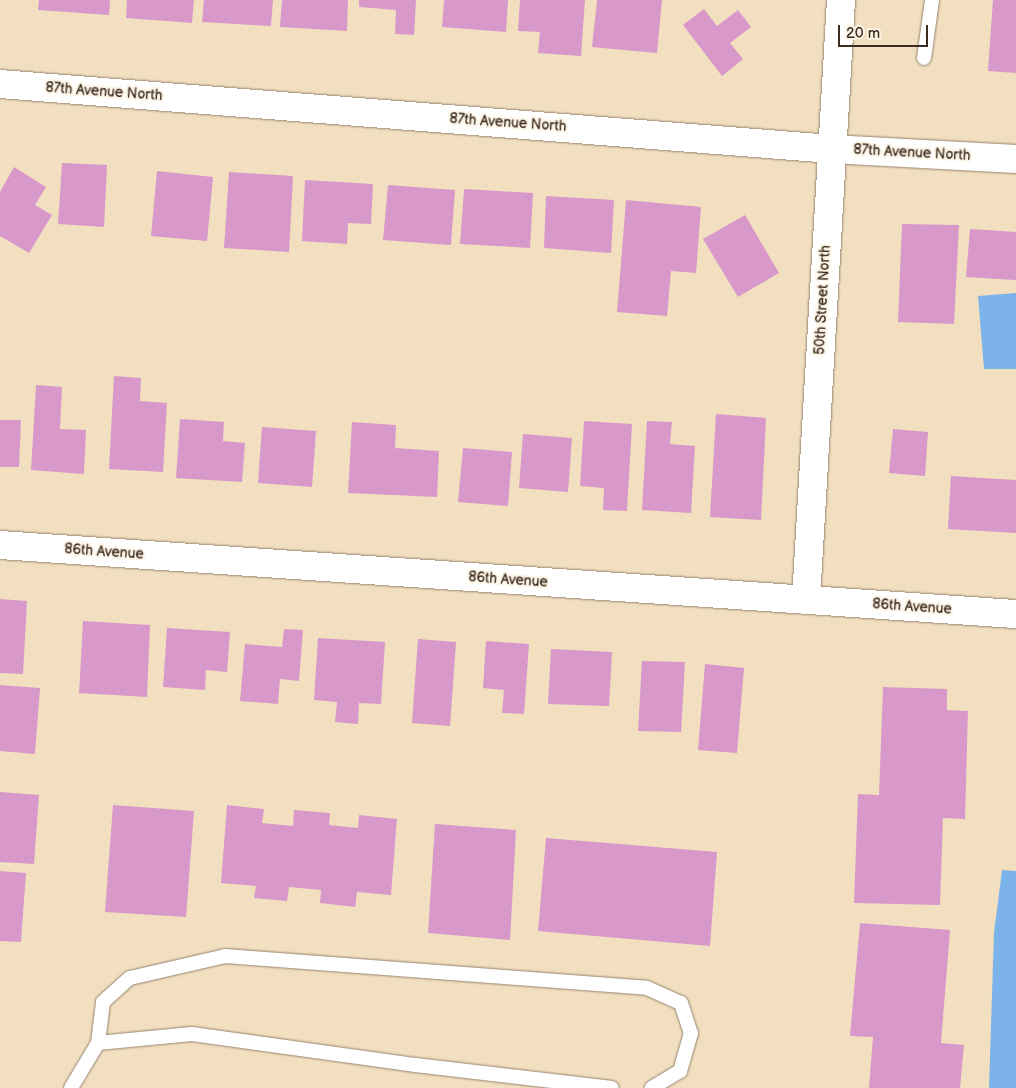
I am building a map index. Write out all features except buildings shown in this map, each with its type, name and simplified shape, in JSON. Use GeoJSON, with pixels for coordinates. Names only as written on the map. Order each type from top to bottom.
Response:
{"type":"FeatureCollection","features":[{"type":"Feature","properties":{"kind":"street","name":"50th Street North"},"geometry":{"type":"LineString","coordinates":[[806,600],[841,0]]}},
{"type":"Feature","properties":{"kind":"street","name":"87th Avenue North"},"geometry":{"type":"LineString","coordinates":[[0,84],[832,149],[1016,159]]}},
{"type":"Feature","properties":{"kind":"street","name":"86th Avenue"},"geometry":{"type":"LineString","coordinates":[[0,545],[1016,614]]}},
{"type":"Feature","properties":{"kind":"lane"},"geometry":{"type":"LineString","coordinates":[[924,58],[932,0]]}},
{"type":"Feature","properties":{"kind":"lane"},"geometry":{"type":"LineString","coordinates":[[71,1088],[98,1043],[103,1002],[130,978],[225,956],[648,988],[681,1003],[691,1033],[680,1071],[652,1088]]}},
{"type":"Feature","properties":{"kind":"lane"},"geometry":{"type":"LineString","coordinates":[[98,1043],[192,1034],[416,1065],[612,1088]]}},
{"type":"Feature","properties":{"kind":"water"},"geometry":{"type":"Polygon","coordinates":[[[1016,293],[1016,369],[984,369],[978,296],[1016,293]]]}},
{"type":"Feature","properties":{"kind":"water"},"geometry":{"type":"Polygon","coordinates":[[[1002,870],[1016,871],[1016,1088],[989,1088],[994,933],[1002,870]]]}}]}
